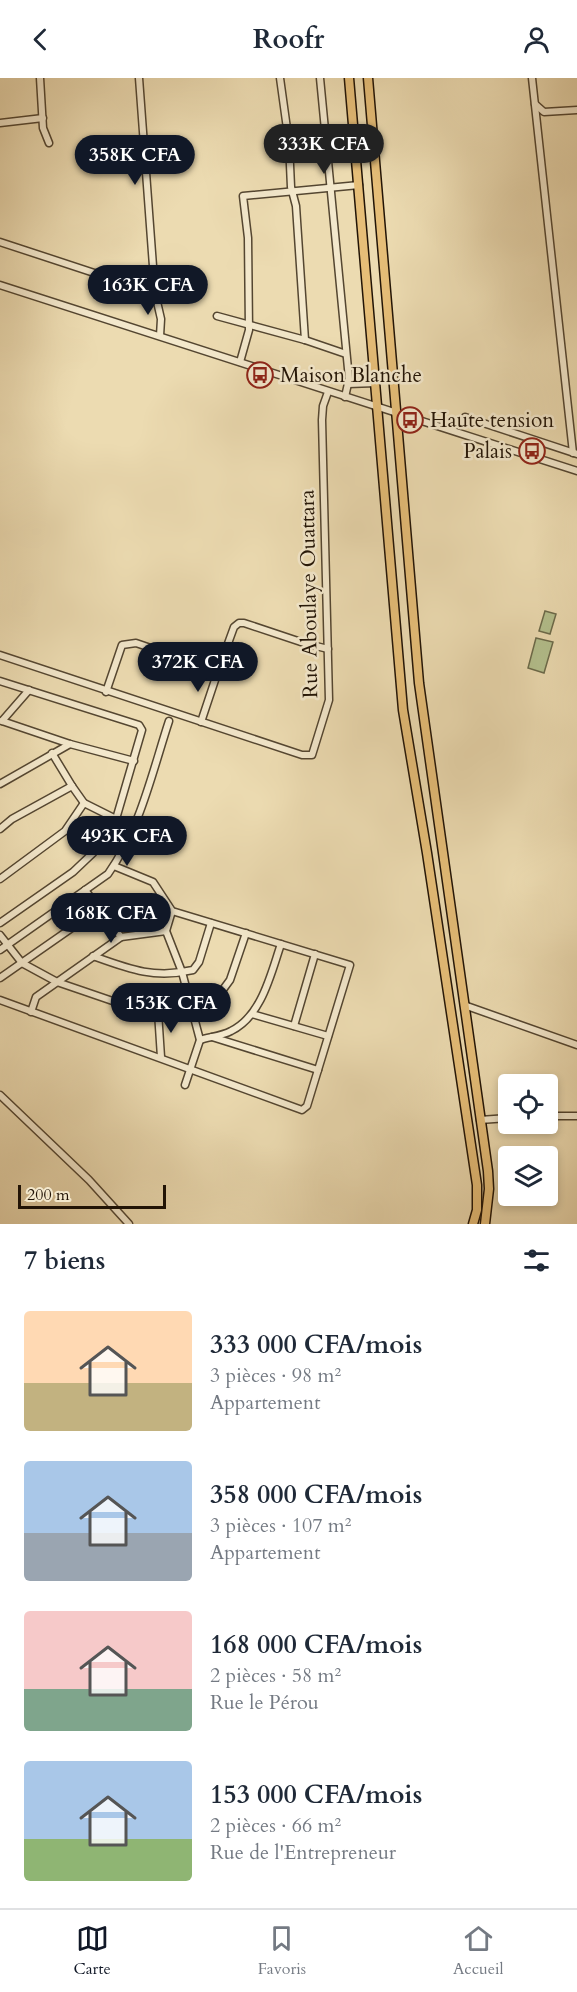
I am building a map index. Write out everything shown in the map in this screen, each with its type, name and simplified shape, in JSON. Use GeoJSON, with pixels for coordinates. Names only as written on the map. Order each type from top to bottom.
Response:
{"type":"FeatureCollection","features":[{"type":"Feature","properties":{"kind":"highway"},"geometry":{"type":"LineString","coordinates":[[349,78],[403,710],[428,853],[477,1185],[477,1210],[473,1224]]}},
{"type":"Feature","properties":{"kind":"highway"},"geometry":{"type":"LineString","coordinates":[[368,78],[419,683],[489,1189],[485,1224]]}},
{"type":"Feature","properties":{"kind":"street"},"geometry":{"type":"LineString","coordinates":[[40,78],[43,128],[49,142]]}},
{"type":"Feature","properties":{"kind":"street"},"geometry":{"type":"LineString","coordinates":[[139,78],[154,293],[160,313],[160,336]]}},
{"type":"Feature","properties":{"kind":"street"},"geometry":{"type":"LineString","coordinates":[[280,78],[292,191],[296,206],[305,340]]}},
{"type":"Feature","properties":{"kind":"street"},"geometry":{"type":"LineString","coordinates":[[320,78],[332,186],[346,354],[348,384],[345,397]]}},
{"type":"Feature","properties":{"kind":"street"},"geometry":{"type":"LineString","coordinates":[[465,417],[575,453],[532,78]]}},
{"type":"Feature","properties":{"kind":"street"},"geometry":{"type":"LineString","coordinates":[[535,104],[544,112],[577,110]]}},
{"type":"Feature","properties":{"kind":"street"},"geometry":{"type":"LineString","coordinates":[[0,123],[43,118]]}},
{"type":"Feature","properties":{"kind":"street"},"geometry":{"type":"LineString","coordinates":[[240,362],[249,330],[248,238],[243,196],[359,185]]}},
{"type":"Feature","properties":{"kind":"street"},"geometry":{"type":"LineString","coordinates":[[0,242],[154,293]]}},
{"type":"Feature","properties":{"kind":"street"},"geometry":{"type":"LineString","coordinates":[[0,285],[577,471]]}},
{"type":"Feature","properties":{"kind":"street"},"geometry":{"type":"LineString","coordinates":[[217,315],[346,354]]}},
{"type":"Feature","properties":{"kind":"street"},"geometry":{"type":"LineString","coordinates":[[348,384],[376,383]]}},
{"type":"Feature","properties":{"kind":"street","name":"Rue Aboulaye Ouattara"},"geometry":{"type":"LineString","coordinates":[[0,655],[106,692],[302,755],[312,755],[329,700],[322,420],[323,406],[328,392]]}},
{"type":"Feature","properties":{"kind":"street"},"geometry":{"type":"LineString","coordinates":[[201,722],[234,627],[239,623],[328,649]]}},
{"type":"Feature","properties":{"kind":"street"},"geometry":{"type":"LineString","coordinates":[[106,692],[122,645],[127,643],[136,643],[218,672]]}},
{"type":"Feature","properties":{"kind":"street"},"geometry":{"type":"LineString","coordinates":[[0,681],[139,725],[142,730],[116,819],[93,853],[73,872],[0,923]]}},
{"type":"Feature","properties":{"kind":"street"},"geometry":{"type":"LineString","coordinates":[[29,690],[1,722],[134,761]]}},
{"type":"Feature","properties":{"kind":"street"},"geometry":{"type":"LineString","coordinates":[[0,950],[108,874],[114,866],[135,825],[169,721]]}},
{"type":"Feature","properties":{"kind":"street"},"geometry":{"type":"LineString","coordinates":[[0,784],[70,744]]}},
{"type":"Feature","properties":{"kind":"street"},"geometry":{"type":"LineString","coordinates":[[52,753],[84,803],[116,819]]}},
{"type":"Feature","properties":{"kind":"street"},"geometry":{"type":"LineString","coordinates":[[0,829],[12,819],[72,786]]}},
{"type":"Feature","properties":{"kind":"street"},"geometry":{"type":"LineString","coordinates":[[1,876],[65,831],[84,803]]}},
{"type":"Feature","properties":{"kind":"street"},"geometry":{"type":"LineString","coordinates":[[0,1000],[302,1110],[307,1106],[350,965],[172,911],[153,882],[114,866]]}},
{"type":"Feature","properties":{"kind":"street"},"geometry":{"type":"LineString","coordinates":[[85,890],[120,937]]}},
{"type":"Feature","properties":{"kind":"street"},"geometry":{"type":"LineString","coordinates":[[0,978],[99,909]]}},
{"type":"Feature","properties":{"kind":"street"},"geometry":{"type":"LineString","coordinates":[[172,911],[166,931],[182,972],[200,1040],[185,1086]]}},
{"type":"Feature","properties":{"kind":"street"},"geometry":{"type":"LineString","coordinates":[[93,956],[143,973],[158,975],[193,970],[199,962],[211,922]]}},
{"type":"Feature","properties":{"kind":"street"},"geometry":{"type":"LineString","coordinates":[[31,1012],[36,997],[120,937],[166,931]]}},
{"type":"Feature","properties":{"kind":"street"},"geometry":{"type":"LineString","coordinates":[[0,934],[22,963],[57,982],[121,1005],[158,1012],[192,1007],[219,995],[230,980],[246,933]]}},
{"type":"Feature","properties":{"kind":"street"},"geometry":{"type":"LineString","coordinates":[[200,1040],[232,1031],[252,1014],[265,993],[281,944]]}},
{"type":"Feature","properties":{"kind":"street"},"geometry":{"type":"LineString","coordinates":[[294,1026],[315,954]]}},
{"type":"Feature","properties":{"kind":"street"},"geometry":{"type":"LineString","coordinates":[[464,1005],[577,1045]]}},
{"type":"Feature","properties":{"kind":"street"},"geometry":{"type":"LineString","coordinates":[[158,1012],[161,1057]]}},
{"type":"Feature","properties":{"kind":"street"},"geometry":{"type":"LineString","coordinates":[[252,1014],[328,1036]]}},
{"type":"Feature","properties":{"kind":"street"},"geometry":{"type":"LineString","coordinates":[[210,1037],[318,1070]]}},
{"type":"Feature","properties":{"kind":"street"},"geometry":{"type":"LineString","coordinates":[[0,1095],[89,1180],[129,1224]]}},
{"type":"Feature","properties":{"kind":"street"},"geometry":{"type":"LineString","coordinates":[[558,1116],[577,1116]]}},
{"type":"Feature","properties":{"kind":"street"},"geometry":{"type":"LineString","coordinates":[[480,1120],[498,1119]]}},
{"type":"Feature","properties":{"kind":"green space"},"geometry":{"type":"Polygon","coordinates":[[[545,611],[556,614],[550,634],[539,631],[545,611]]]}},
{"type":"Feature","properties":{"kind":"green space"},"geometry":{"type":"Polygon","coordinates":[[[536,638],[553,642],[544,673],[528,668],[536,638]]]}},
{"type":"Feature","properties":{"kind":"place","name":"Maison Blanche"},"geometry":{"type":"Point","coordinates":[260,375]}},
{"type":"Feature","properties":{"kind":"place","name":"Haute tension"},"geometry":{"type":"Point","coordinates":[410,420]}},
{"type":"Feature","properties":{"kind":"place","name":"Palais"},"geometry":{"type":"Point","coordinates":[532,451]}}]}
